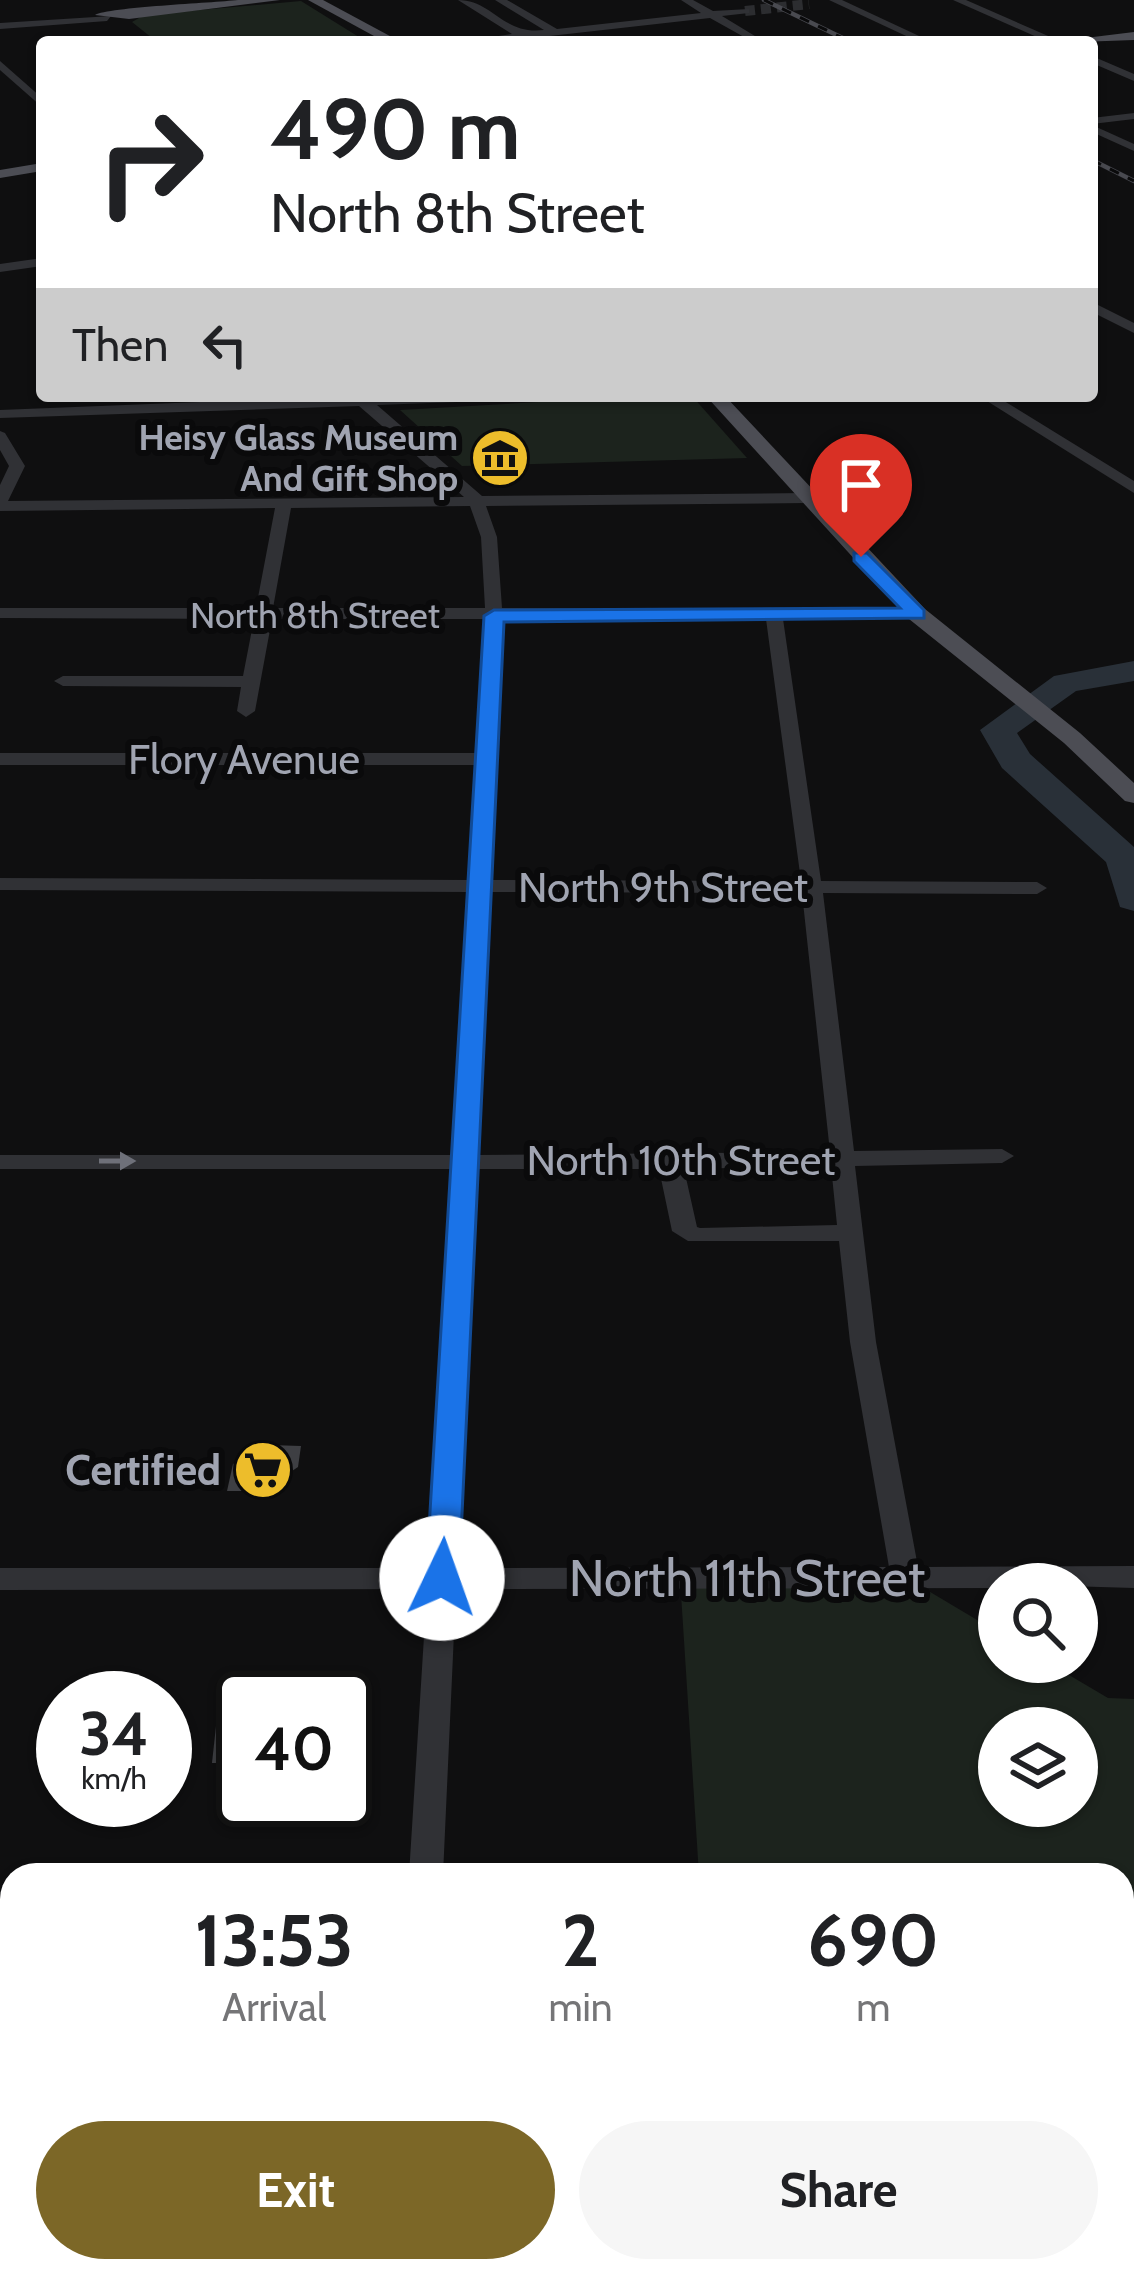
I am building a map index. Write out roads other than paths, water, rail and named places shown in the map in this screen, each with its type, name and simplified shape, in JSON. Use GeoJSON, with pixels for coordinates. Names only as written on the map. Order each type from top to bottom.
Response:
{"type":"FeatureCollection","features":[{"type":"Feature","properties":{"kind":"main road"},"geometry":{"type":"LineString","coordinates":[[122,14],[249,0]]}},
{"type":"Feature","properties":{"kind":"main road"},"geometry":{"type":"LineString","coordinates":[[122,14],[274,0]]}},
{"type":"Feature","properties":{"kind":"main road"},"geometry":{"type":"LineString","coordinates":[[314,0],[332,4],[373,36]]}},
{"type":"Feature","properties":{"kind":"main road"},"geometry":{"type":"LineString","coordinates":[[1098,40],[1134,36]]}},
{"type":"Feature","properties":{"kind":"main road"},"geometry":{"type":"LineString","coordinates":[[6,174],[36,171]]}},
{"type":"Feature","properties":{"kind":"main road"},"geometry":{"type":"LineString","coordinates":[[720,402],[917,614],[1072,738],[1134,796]]}},
{"type":"Feature","properties":{"kind":"street"},"geometry":{"type":"LineString","coordinates":[[463,0],[524,36]]}},
{"type":"Feature","properties":{"kind":"street"},"geometry":{"type":"LineString","coordinates":[[500,0],[563,36]]}},
{"type":"Feature","properties":{"kind":"street"},"geometry":{"type":"LineString","coordinates":[[686,0],[750,36]]}},
{"type":"Feature","properties":{"kind":"street"},"geometry":{"type":"LineString","coordinates":[[958,0],[1043,36]]}},
{"type":"Feature","properties":{"kind":"street"},"geometry":{"type":"LineString","coordinates":[[833,1],[912,36]]}},
{"type":"Feature","properties":{"kind":"street"},"geometry":{"type":"LineString","coordinates":[[541,36],[745,11]]}},
{"type":"Feature","properties":{"kind":"street"},"geometry":{"type":"LineString","coordinates":[[0,26],[122,14]]}},
{"type":"Feature","properties":{"kind":"street"},"geometry":{"type":"LineString","coordinates":[[1098,62],[1133,77]]}},
{"type":"Feature","properties":{"kind":"street"},"geometry":{"type":"LineString","coordinates":[[0,64],[36,98]]}},
{"type":"Feature","properties":{"kind":"street"},"geometry":{"type":"LineString","coordinates":[[6,93],[36,89]]}},
{"type":"Feature","properties":{"kind":"street"},"geometry":{"type":"LineString","coordinates":[[1098,121],[1134,116]]}},
{"type":"Feature","properties":{"kind":"street"},"geometry":{"type":"LineString","coordinates":[[1098,125],[1134,148]]}},
{"type":"Feature","properties":{"kind":"street"},"geometry":{"type":"LineString","coordinates":[[0,268],[36,263]]}},
{"type":"Feature","properties":{"kind":"street"},"geometry":{"type":"LineString","coordinates":[[1098,309],[1134,329]]}},
{"type":"Feature","properties":{"kind":"street"},"geometry":{"type":"LineString","coordinates":[[1098,323],[1134,317]]}},
{"type":"Feature","properties":{"kind":"street"},"geometry":{"type":"LineString","coordinates":[[0,414],[310,402]]}},
{"type":"Feature","properties":{"kind":"street"},"geometry":{"type":"LineString","coordinates":[[364,402],[476,499],[489,537],[494,616],[427,1863]]}},
{"type":"Feature","properties":{"kind":"street"},"geometry":{"type":"LineString","coordinates":[[996,402],[1134,488]]}},
{"type":"Feature","properties":{"kind":"street"},"geometry":{"type":"LineString","coordinates":[[0,436],[17,466],[0,503],[807,498]]}},
{"type":"Feature","properties":{"kind":"street"},"geometry":{"type":"LineString","coordinates":[[246,711],[284,502]]}},
{"type":"Feature","properties":{"kind":"street","name":"North 8th Street"},"geometry":{"type":"LineString","coordinates":[[0,613],[917,614]]}},
{"type":"Feature","properties":{"kind":"street"},"geometry":{"type":"LineString","coordinates":[[774,616],[812,888],[863,1342],[905,1577]]}},
{"type":"Feature","properties":{"kind":"street"},"geometry":{"type":"LineString","coordinates":[[64,681],[250,682]]}},
{"type":"Feature","properties":{"kind":"street","name":"Flory Avenue"},"geometry":{"type":"LineString","coordinates":[[0,759],[488,759]]}},
{"type":"Feature","properties":{"kind":"street","name":"North 9th Street"},"geometry":{"type":"LineString","coordinates":[[0,884],[1037,888]]}},
{"type":"Feature","properties":{"kind":"street","name":"North 10th Street"},"geometry":{"type":"LineString","coordinates":[[0,1162],[670,1162],[1002,1156]]}},
{"type":"Feature","properties":{"kind":"street"},"geometry":{"type":"LineString","coordinates":[[670,1162],[685,1231],[697,1236],[849,1233]]}},
{"type":"Feature","properties":{"kind":"street","name":"North 11th Street"},"geometry":{"type":"LineString","coordinates":[[0,1579],[1134,1577]]}},
{"type":"Feature","properties":{"kind":"waterway"},"geometry":{"type":"LineString","coordinates":[[1134,671],[1066,683],[998,730],[1015,760],[1124,858],[1134,899]]}},
{"type":"Feature","properties":{"kind":"tunnel"},"geometry":{"type":"LineString","coordinates":[[745,11],[809,4]]}},
{"type":"Feature","properties":{"kind":"railway"},"geometry":{"type":"LineString","coordinates":[[764,0],[839,36]]}},
{"type":"Feature","properties":{"kind":"railway"},"geometry":{"type":"LineString","coordinates":[[1098,163],[1134,181]]}},
{"type":"Feature","properties":{"kind":"place","name":"Heisy Glass Museum And Gift Shop"},"geometry":{"type":"Point","coordinates":[500,458]}},
{"type":"Feature","properties":{"kind":"place","name":"Certified"},"geometry":{"type":"Point","coordinates":[263,1470]}}]}
